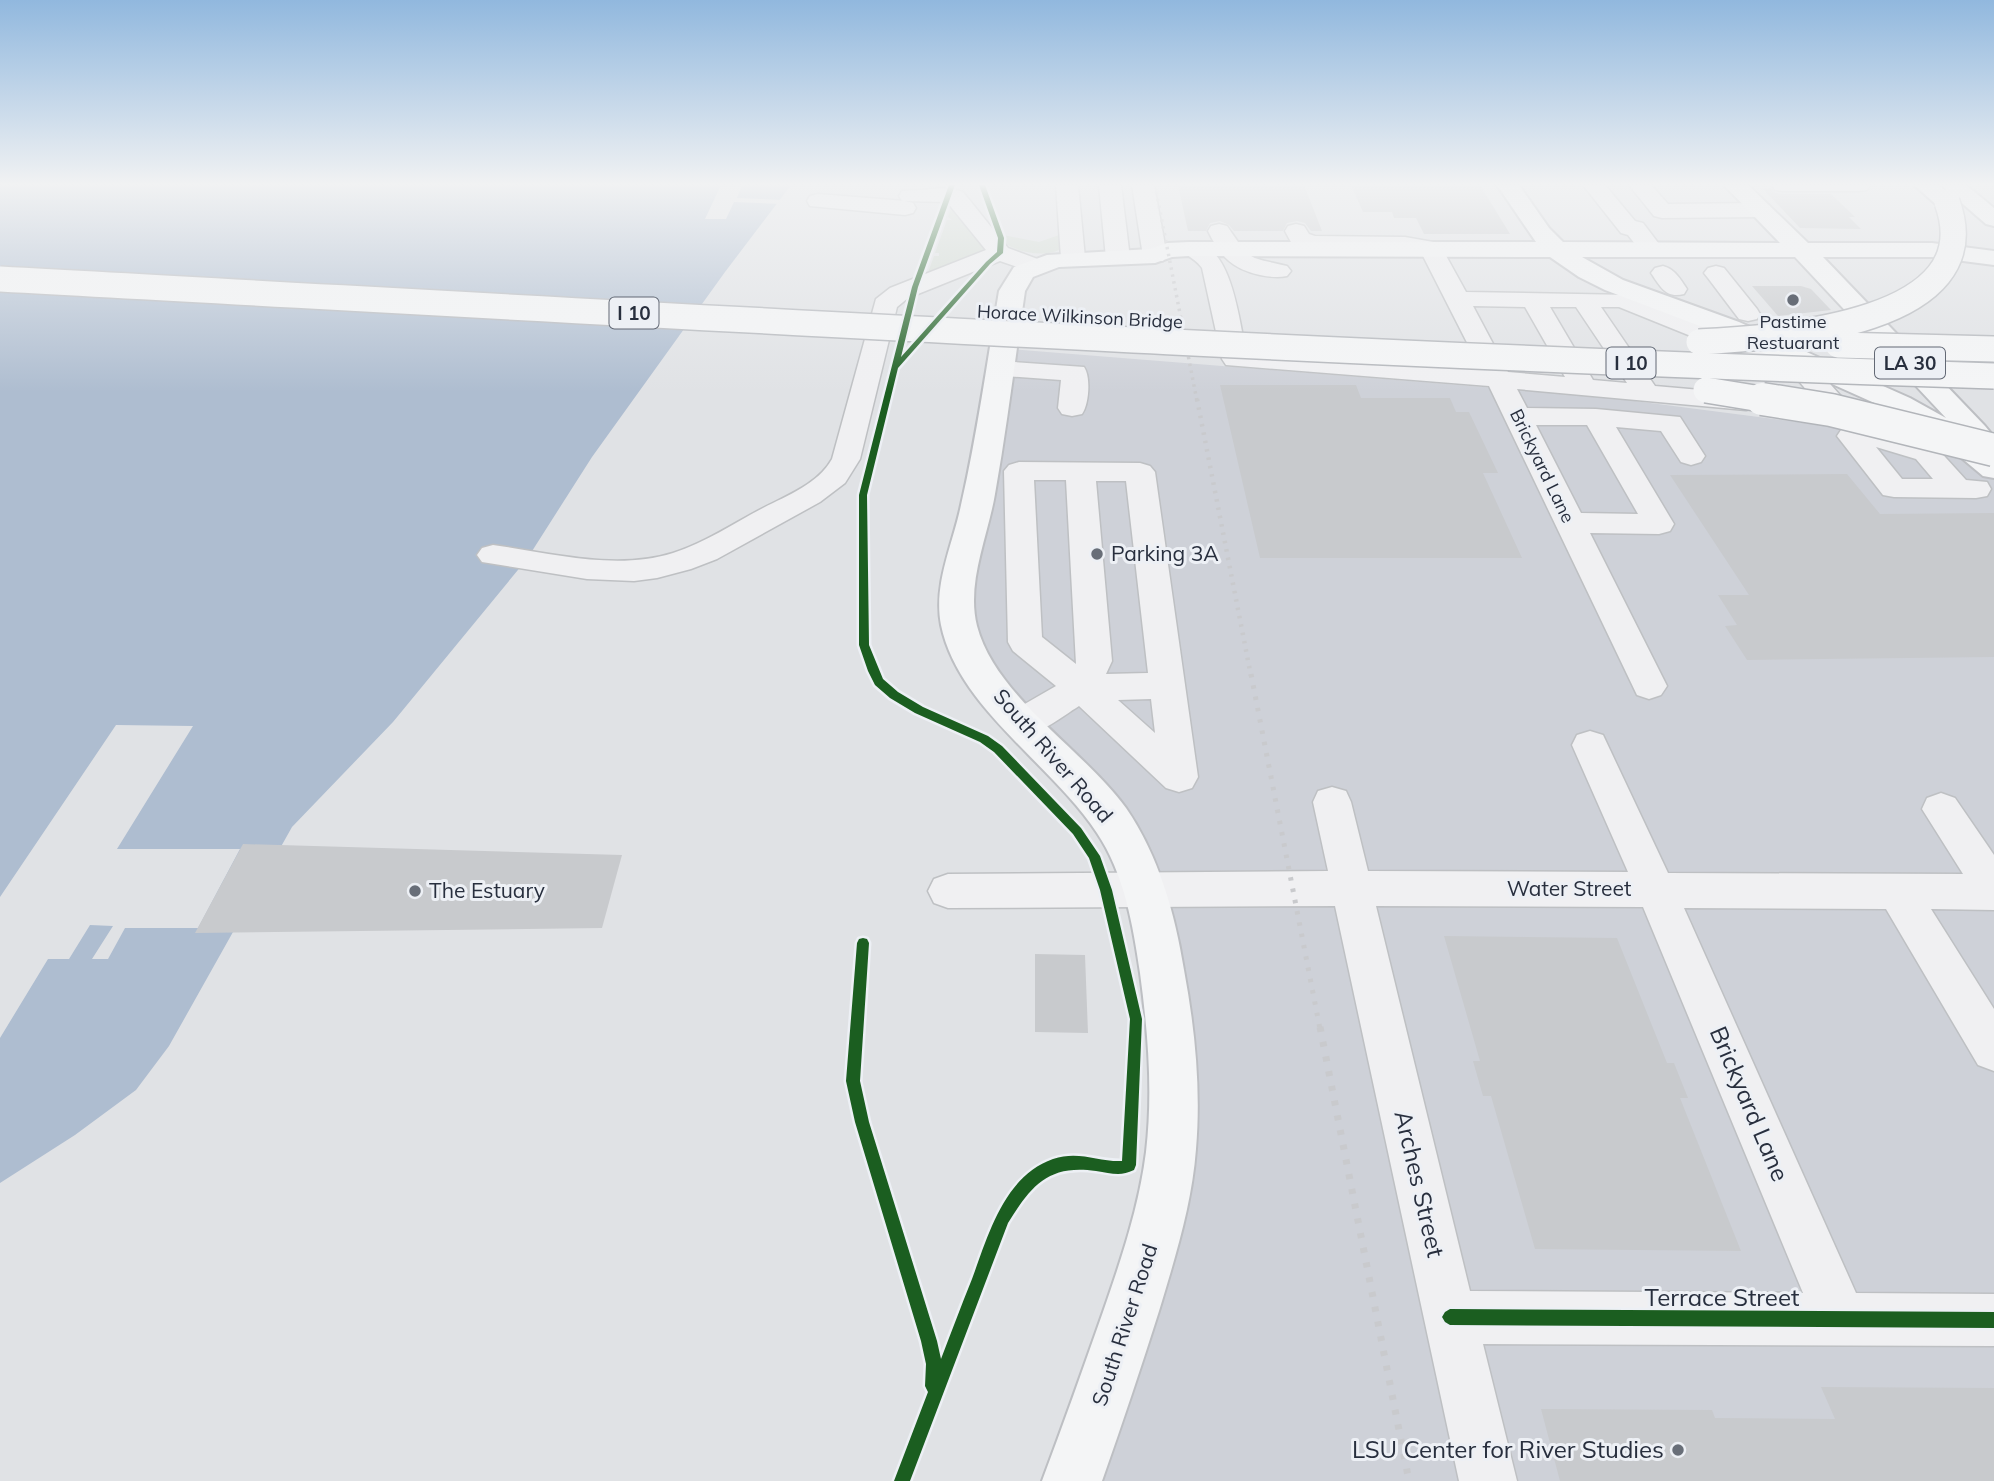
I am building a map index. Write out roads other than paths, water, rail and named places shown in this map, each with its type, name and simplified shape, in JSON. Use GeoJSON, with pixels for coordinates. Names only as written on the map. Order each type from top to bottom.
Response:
{"type":"FeatureCollection","features":[{"type":"Feature","properties":{"kind":"main road","name":"South River Road"},"geometry":{"type":"LineString","coordinates":[[1043,254],[1023,272],[1013,290],[977,508],[958,581],[957,614],[972,661],[996,693],[1073,774],[1110,819],[1130,853],[1144,890],[1167,999],[1173,1062],[1171,1149],[1155,1237],[1072,1481]]}},
{"type":"Feature","properties":{"kind":"main road"},"geometry":{"type":"LineString","coordinates":[[1155,254],[1170,265],[1206,254]]}},
{"type":"Feature","properties":{"kind":"main road"},"geometry":{"type":"LineString","coordinates":[[1232,254],[1279,271],[1494,254]]}},
{"type":"Feature","properties":{"kind":"main road"},"geometry":{"type":"LineString","coordinates":[[1309,254],[1437,260],[1669,281],[1716,273],[1984,275],[1980,264],[1981,254]]}},
{"type":"Feature","properties":{"kind":"main road"},"geometry":{"type":"LineString","coordinates":[[1563,254],[1588,272]]}},
{"type":"Feature","properties":{"kind":"main road"},"geometry":{"type":"LineString","coordinates":[[1805,254],[1825,273]]}},
{"type":"Feature","properties":{"kind":"main road"},"geometry":{"type":"LineString","coordinates":[[1968,254],[1994,257]]}},
{"type":"Feature","properties":{"kind":"main road","name":"Horace Wilkinson Bridge"},"geometry":{"type":"LineString","coordinates":[[0,261],[1338,331],[1699,342]]}},
{"type":"Feature","properties":{"kind":"main road","name":"LA 30"},"geometry":{"type":"LineString","coordinates":[[1588,272],[1614,285],[1730,328],[1900,404],[1944,429],[1983,489]]}},
{"type":"Feature","properties":{"kind":"main road","name":"LA 30"},"geometry":{"type":"LineString","coordinates":[[1825,273],[1994,452]]}},
{"type":"Feature","properties":{"kind":"main road","name":"Horace Wilkinson Bridge"},"geometry":{"type":"LineString","coordinates":[[0,279],[1268,347]]}},
{"type":"Feature","properties":{"kind":"main road"},"geometry":{"type":"LineString","coordinates":[[1699,342],[1849,329],[1900,319],[1941,304]]}},
{"type":"Feature","properties":{"kind":"main road","name":"I 10"},"geometry":{"type":"LineString","coordinates":[[1699,342],[1994,349]]}},
{"type":"Feature","properties":{"kind":"main road"},"geometry":{"type":"LineString","coordinates":[[1268,347],[1749,395],[1882,421],[1994,452]]}},
{"type":"Feature","properties":{"kind":"main road","name":"I 10"},"geometry":{"type":"LineString","coordinates":[[1268,347],[1483,355],[1710,368],[1994,376]]}},
{"type":"Feature","properties":{"kind":"street"},"geometry":{"type":"LineString","coordinates":[[493,555],[598,570],[652,569],[681,561],[710,548],[818,491],[836,479],[846,459],[885,304],[889,298],[977,260],[1027,254]]}},
{"type":"Feature","properties":{"kind":"street"},"geometry":{"type":"LineString","coordinates":[[1221,254],[1235,359],[1321,363],[1763,405],[1886,439],[1926,453],[1983,489]]}},
{"type":"Feature","properties":{"kind":"street"},"geometry":{"type":"LineString","coordinates":[[1425,254],[1437,260]]}},
{"type":"Feature","properties":{"kind":"street","name":"Brickyard Lane"},"geometry":{"type":"LineString","coordinates":[[1437,260],[1518,416],[1649,686]]}},
{"type":"Feature","properties":{"kind":"street"},"geometry":{"type":"LineString","coordinates":[[1716,273],[1748,314]]}},
{"type":"Feature","properties":{"kind":"street"},"geometry":{"type":"LineString","coordinates":[[1458,299],[1622,300],[1806,373],[1856,431]]}},
{"type":"Feature","properties":{"kind":"street"},"geometry":{"type":"LineString","coordinates":[[1533,299],[1584,388]]}},
{"type":"Feature","properties":{"kind":"street"},"geometry":{"type":"LineString","coordinates":[[1584,300],[1647,393]]}},
{"type":"Feature","properties":{"kind":"street"},"geometry":{"type":"LineString","coordinates":[[1000,369],[1075,373],[1072,408]]}},
{"type":"Feature","properties":{"kind":"street"},"geometry":{"type":"LineString","coordinates":[[1518,416],[1596,417],[1671,423],[1691,456]]}},
{"type":"Feature","properties":{"kind":"street"},"geometry":{"type":"LineString","coordinates":[[1570,523],[1659,524],[1596,417]]}},
{"type":"Feature","properties":{"kind":"street"},"geometry":{"type":"LineString","coordinates":[[1856,431],[1851,436],[1894,488],[1983,489]]}},
{"type":"Feature","properties":{"kind":"street"},"geometry":{"type":"LineString","coordinates":[[1019,471],[1140,471],[1167,686],[1179,777],[1081,687],[1025,642],[1019,471]]}},
{"type":"Feature","properties":{"kind":"street"},"geometry":{"type":"LineString","coordinates":[[1024,722],[1081,687],[1095,661],[1080,471]]}},
{"type":"Feature","properties":{"kind":"street"},"geometry":{"type":"LineString","coordinates":[[1081,687],[1167,686]]}},
{"type":"Feature","properties":{"kind":"street","name":"Brickyard Lane"},"geometry":{"type":"LineString","coordinates":[[1590,745],[1656,890],[1841,1319]]}},
{"type":"Feature","properties":{"kind":"street","name":"Arches Street"},"geometry":{"type":"LineString","coordinates":[[1332,802],[1488,1481]]}},
{"type":"Feature","properties":{"kind":"street"},"geometry":{"type":"LineString","coordinates":[[1941,810],[1994,890]]}},
{"type":"Feature","properties":{"kind":"street","name":"Water Street"},"geometry":{"type":"LineString","coordinates":[[948,891],[1350,888],[1994,890]]}},
{"type":"Feature","properties":{"kind":"street"},"geometry":{"type":"LineString","coordinates":[[1897,891],[1994,1050]]}},
{"type":"Feature","properties":{"kind":"street","name":"Terrace Street"},"geometry":{"type":"LineString","coordinates":[[1450,1317],[1994,1320]]}},
{"type":"Feature","properties":{"kind":"water"},"geometry":{"type":"Polygon","coordinates":[[[0,254],[739,254],[592,457],[527,559],[393,722],[292,827],[169,1046],[136,1090],[75,1135],[0,1183],[0,254]]]}},
{"type":"Feature","properties":{"kind":"railway"},"geometry":{"type":"LineString","coordinates":[[1168,254],[1197,401]]}},
{"type":"Feature","properties":{"kind":"railway"},"geometry":{"type":"LineString","coordinates":[[1197,399],[1251,676]]}},
{"type":"Feature","properties":{"kind":"railway"},"geometry":{"type":"LineString","coordinates":[[1251,674],[1320,1029]]}},
{"type":"Feature","properties":{"kind":"railway"},"geometry":{"type":"LineString","coordinates":[[1320,1027],[1409,1481]]}},
{"type":"Feature","properties":{"kind":"place","name":"Pastime Restuarant"},"geometry":{"type":"Point","coordinates":[1793,300]}},
{"type":"Feature","properties":{"kind":"place","name":"Parking 3A"},"geometry":{"type":"Point","coordinates":[1097,554]}},
{"type":"Feature","properties":{"kind":"place","name":"The Estuary"},"geometry":{"type":"Point","coordinates":[415,891]}},
{"type":"Feature","properties":{"kind":"place","name":"LSU Center for River Studies"},"geometry":{"type":"Point","coordinates":[1678,1450]}}]}
